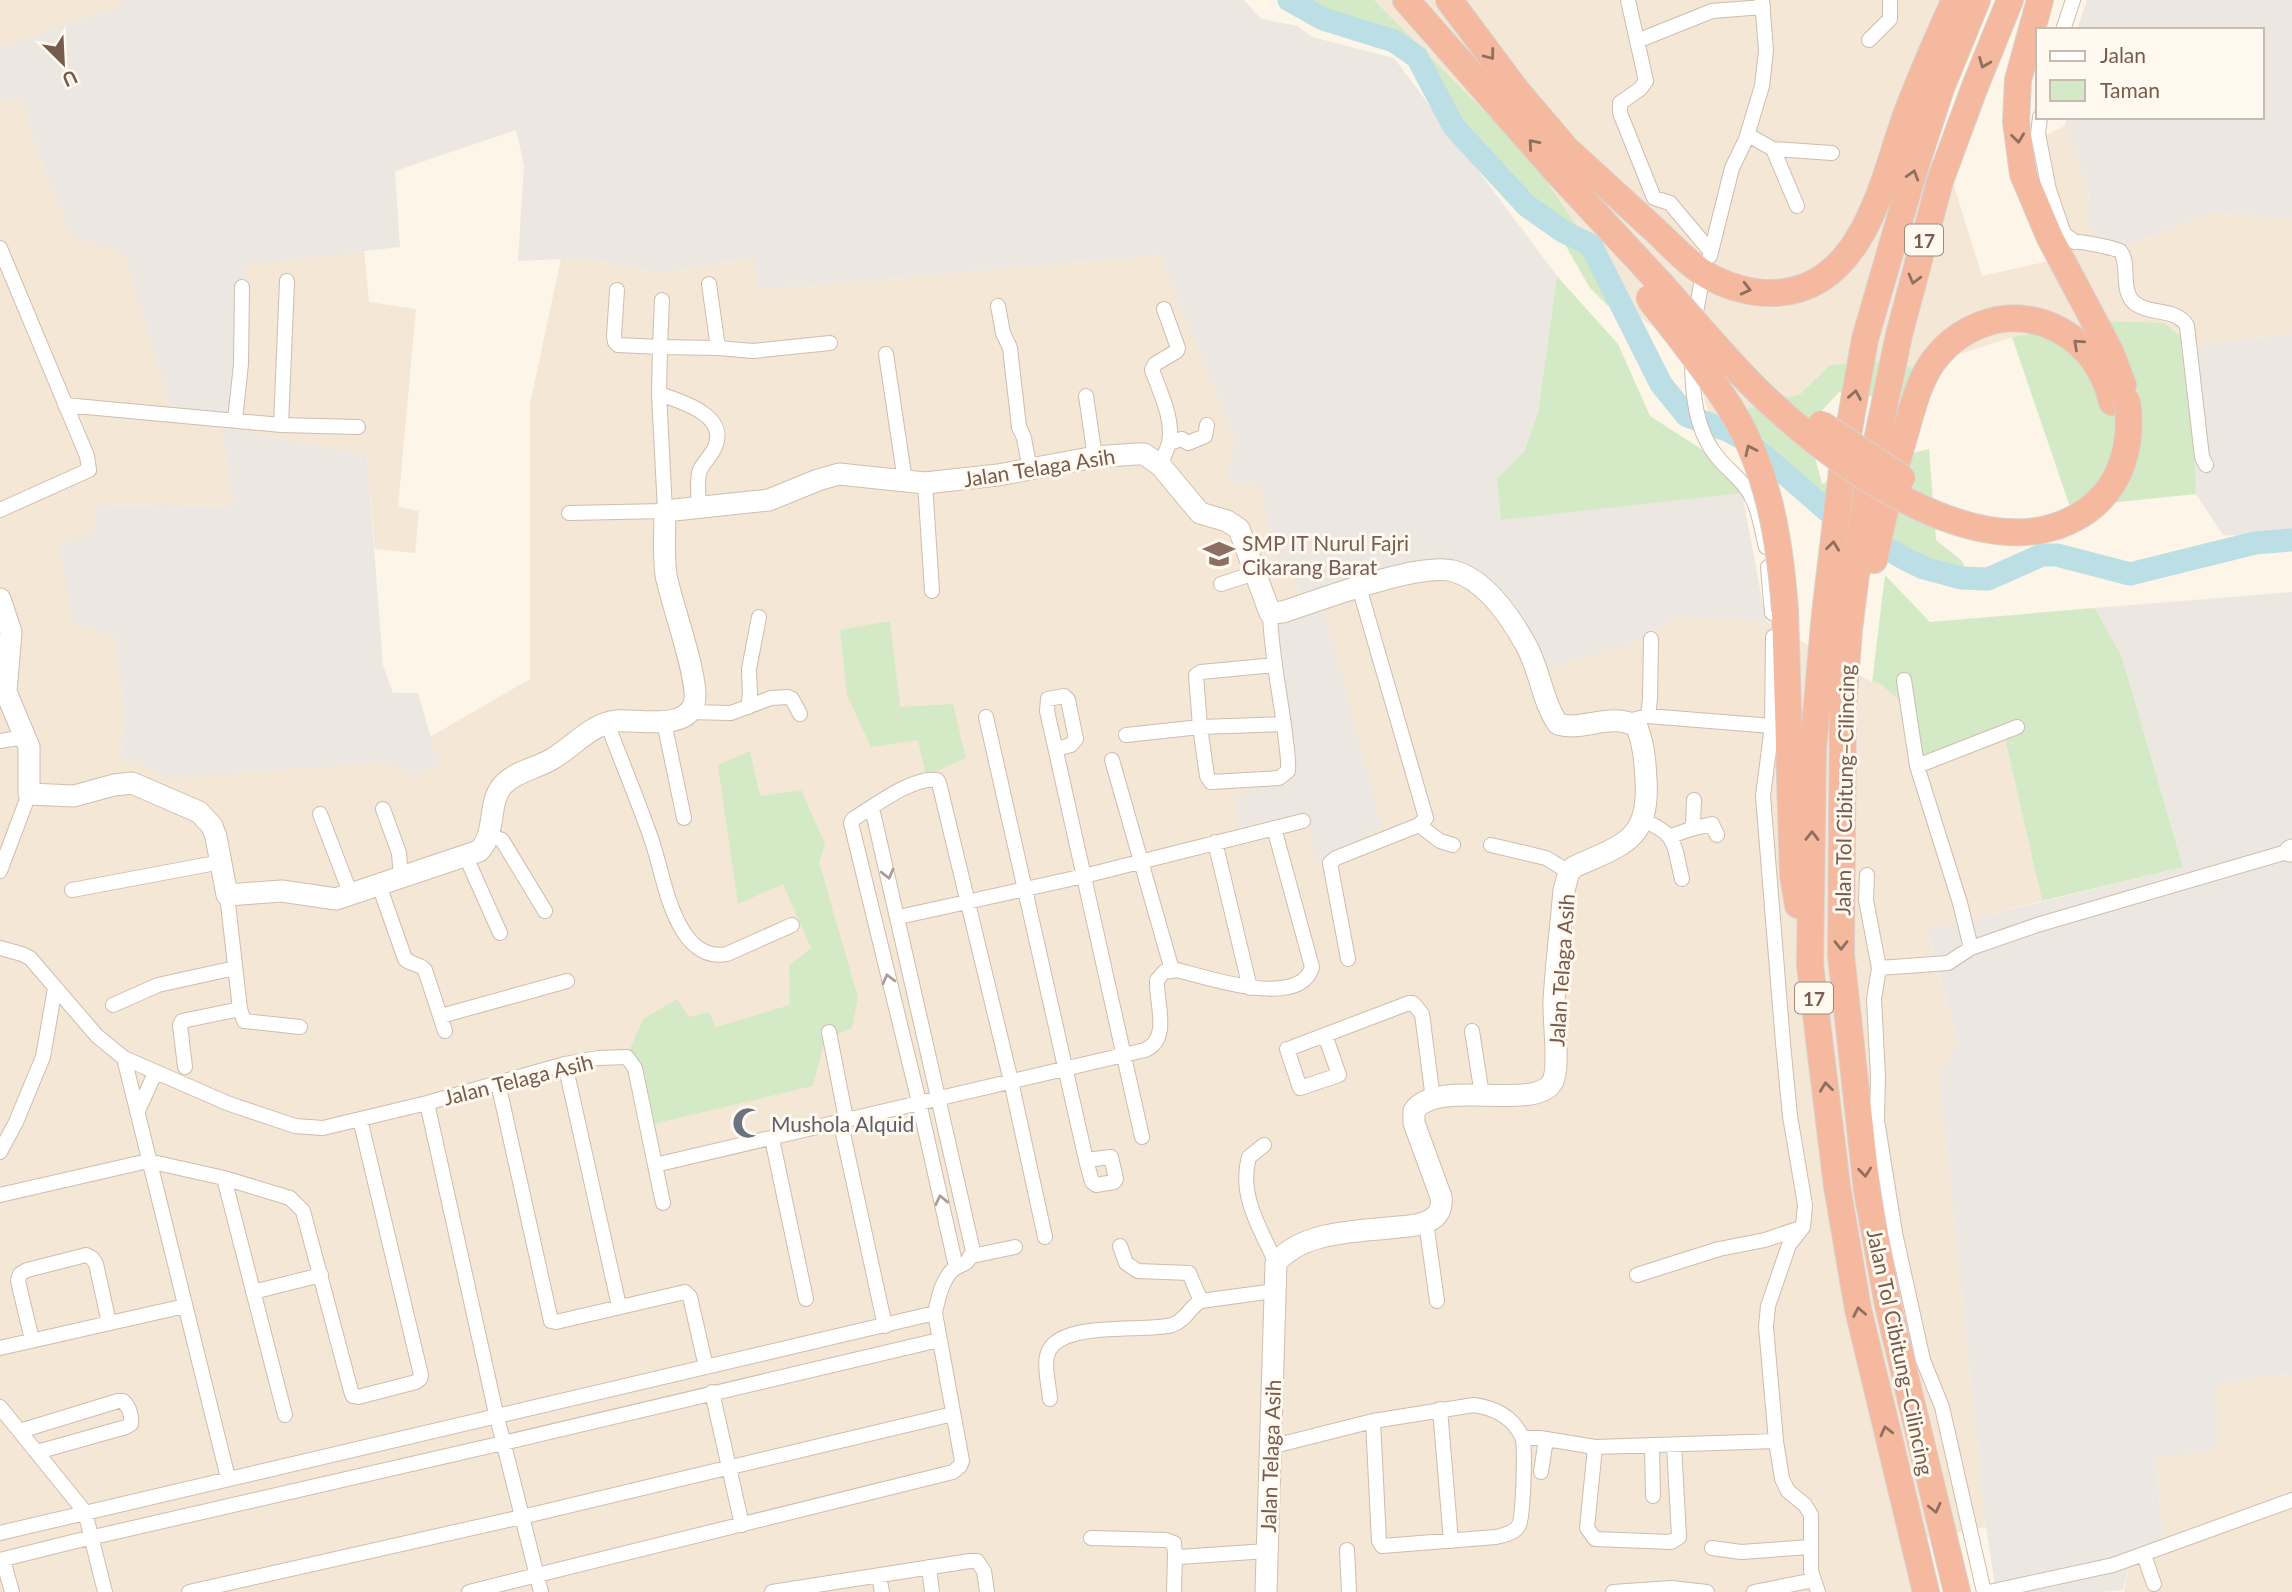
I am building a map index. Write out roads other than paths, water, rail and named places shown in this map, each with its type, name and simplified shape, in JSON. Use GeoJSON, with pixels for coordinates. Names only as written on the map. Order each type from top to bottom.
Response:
{"type":"FeatureCollection","features":[{"type":"Feature","properties":{"kind":"highway"},"geometry":{"type":"LineString","coordinates":[[1406,0],[1556,171],[1751,384],[1801,429],[1848,465],[1894,492],[1976,528],[2004,532],[2036,530],[2062,524],[2092,507],[2113,483],[2124,456],[2129,428],[2120,401],[2115,360],[2050,237],[2023,174],[2016,122],[2018,79],[2040,0]]}},
{"type":"Feature","properties":{"kind":"highway"},"geometry":{"type":"LineString","coordinates":[[1449,0],[1517,91],[1562,145],[1662,286],[1700,363],[1731,408],[1755,460],[1772,515],[1782,561],[1786,611],[1793,876],[1810,965]]}},
{"type":"Feature","properties":{"kind":"highway"},"geometry":{"type":"LineString","coordinates":[[1562,145],[1686,259],[1712,278],[1758,292],[1782,293],[1816,284],[1847,257],[1865,225],[1922,73],[1955,0]]}},
{"type":"Feature","properties":{"kind":"highway","name":"Jalan Tol Cibitung–Cilincing"},"geometry":{"type":"LineString","coordinates":[[1926,1592],[1873,1378],[1837,1186],[1810,965],[1814,749],[1825,614],[1843,463],[1865,339],[1941,88],[1977,0]]}},
{"type":"Feature","properties":{"kind":"highway","name":"17"},"geometry":{"type":"LineString","coordinates":[[1876,494],[1899,335],[1940,181],[2010,0]]}},
{"type":"Feature","properties":{"kind":"highway"},"geometry":{"type":"LineString","coordinates":[[1876,494],[1925,375],[1947,345],[1972,328],[1991,321],[2023,319],[2042,322],[2064,332],[2097,364],[2120,401]]}},
{"type":"Feature","properties":{"kind":"highway","name":"Jalan Tol Cibitung–Cilincing"},"geometry":{"type":"LineString","coordinates":[[1876,494],[1843,706],[1841,955],[1867,1191],[1888,1306],[1957,1592]]}},
{"type":"Feature","properties":{"kind":"street"},"geometry":{"type":"LineString","coordinates":[[1628,0],[1637,41],[1646,81],[1640,89],[1620,103],[1620,113],[1654,198],[1670,203],[1710,256],[1732,168],[1748,135],[1762,86],[1765,66],[1763,4],[1703,14],[1637,41]]}},
{"type":"Feature","properties":{"kind":"street"},"geometry":{"type":"LineString","coordinates":[[1869,40],[1890,19],[1890,0]]}},
{"type":"Feature","properties":{"kind":"street"},"geometry":{"type":"LineString","coordinates":[[2064,28],[2073,0]]}},
{"type":"Feature","properties":{"kind":"street"},"geometry":{"type":"LineString","coordinates":[[2040,119],[2038,134],[2049,190],[2064,234],[2075,242],[2084,241],[2092,246],[2120,250],[2124,255],[2132,301],[2179,317],[2187,326],[2202,457],[2206,465]]}},
{"type":"Feature","properties":{"kind":"street"},"geometry":{"type":"LineString","coordinates":[[1748,135],[1773,149],[1832,153]]}},
{"type":"Feature","properties":{"kind":"street"},"geometry":{"type":"LineString","coordinates":[[1773,149],[1797,206]]}},
{"type":"Feature","properties":{"kind":"street"},"geometry":{"type":"LineString","coordinates":[[0,510],[89,470],[87,456],[2,256]]}},
{"type":"Feature","properties":{"kind":"street"},"geometry":{"type":"LineString","coordinates":[[281,425],[287,281]]}},
{"type":"Feature","properties":{"kind":"street"},"geometry":{"type":"LineString","coordinates":[[709,284],[718,348]]}},
{"type":"Feature","properties":{"kind":"street"},"geometry":{"type":"LineString","coordinates":[[1700,285],[1692,343],[1695,404],[1705,441],[1717,458],[1743,483],[1754,501],[1766,547],[1773,629],[1772,726],[1763,796],[1790,1116],[1804,1205],[1803,1227],[1789,1245],[1767,1315],[1776,1441],[1784,1485],[1808,1508],[1811,1515],[1810,1547],[1816,1586],[1754,1592]]}},
{"type":"Feature","properties":{"kind":"street"},"geometry":{"type":"LineString","coordinates":[[235,420],[241,364],[242,287]]}},
{"type":"Feature","properties":{"kind":"street"},"geometry":{"type":"LineString","coordinates":[[617,290],[615,342],[625,346],[753,351],[830,343]]}},
{"type":"Feature","properties":{"kind":"street"},"geometry":{"type":"LineString","coordinates":[[227,895],[282,891],[336,899],[466,857],[482,848],[489,835],[497,795],[504,783],[553,759],[592,730],[607,723],[664,722],[689,712],[694,703],[694,681],[666,574],[659,394],[662,300]]}},
{"type":"Feature","properties":{"kind":"street"},"geometry":{"type":"LineString","coordinates":[[998,306],[1003,333],[1010,348],[1019,427],[1024,438],[1030,470]]}},
{"type":"Feature","properties":{"kind":"street"},"geometry":{"type":"LineString","coordinates":[[1164,309],[1177,349],[1155,364],[1152,370],[1168,420],[1169,443],[1160,465],[1200,513],[1227,521],[1239,529],[1270,613],[1271,640],[1275,664],[1284,724],[1289,768],[1286,775],[1279,778],[1214,783],[1207,776],[1196,675],[1275,664]]}},
{"type":"Feature","properties":{"kind":"street"},"geometry":{"type":"LineString","coordinates":[[886,354],[915,482],[932,592]]}},
{"type":"Feature","properties":{"kind":"street"},"geometry":{"type":"LineString","coordinates":[[659,394],[695,407],[710,419],[715,428],[715,447],[699,476],[699,508]]}},
{"type":"Feature","properties":{"kind":"street"},"geometry":{"type":"LineString","coordinates":[[1086,396],[1095,457]]}},
{"type":"Feature","properties":{"kind":"street"},"geometry":{"type":"LineString","coordinates":[[65,405],[281,425],[358,427]]}},
{"type":"Feature","properties":{"kind":"street"},"geometry":{"type":"LineString","coordinates":[[1169,443],[1182,439],[1188,443],[1198,440],[1205,436],[1207,425]]}},
{"type":"Feature","properties":{"kind":"street","name":"Jalan Telaga Asih"},"geometry":{"type":"LineString","coordinates":[[665,511],[769,500],[839,474],[915,482],[1030,470],[1095,457],[1144,454],[1160,465]]}},
{"type":"Feature","properties":{"kind":"street"},"geometry":{"type":"LineString","coordinates":[[569,513],[665,511]]}},
{"type":"Feature","properties":{"kind":"street"},"geometry":{"type":"LineString","coordinates":[[1270,613],[1283,612],[1359,587],[1435,569],[1452,571],[1481,587],[1520,634],[1531,654],[1551,712],[1558,724],[1570,726],[1638,718],[1772,726]]}},
{"type":"Feature","properties":{"kind":"street"},"geometry":{"type":"LineString","coordinates":[[1221,584],[1255,573]]}},
{"type":"Feature","properties":{"kind":"street"},"geometry":{"type":"LineString","coordinates":[[1348,959],[1330,863],[1336,858],[1419,825],[1426,818],[1359,587]]}},
{"type":"Feature","properties":{"kind":"street"},"geometry":{"type":"LineString","coordinates":[[0,599],[11,632],[6,692],[25,737],[30,760],[29,794],[0,871]]}},
{"type":"Feature","properties":{"kind":"street"},"geometry":{"type":"LineString","coordinates":[[748,707],[749,669],[759,617]]}},
{"type":"Feature","properties":{"kind":"street"},"geometry":{"type":"LineString","coordinates":[[1651,639],[1650,699],[1638,718],[1637,727],[1644,745],[1647,799],[1643,821],[1662,827],[1671,836],[1682,879]]}},
{"type":"Feature","properties":{"kind":"street"},"geometry":{"type":"LineString","coordinates":[[1904,680],[1917,766],[1960,903],[1971,948]]}},
{"type":"Feature","properties":{"kind":"street"},"geometry":{"type":"LineString","coordinates":[[689,712],[723,714],[771,698],[788,697],[792,699],[800,714]]}},
{"type":"Feature","properties":{"kind":"street"},"geometry":{"type":"LineString","coordinates":[[986,717],[1086,1160]]}},
{"type":"Feature","properties":{"kind":"street"},"geometry":{"type":"LineString","coordinates":[[664,722],[684,818]]}},
{"type":"Feature","properties":{"kind":"street"},"geometry":{"type":"LineString","coordinates":[[607,723],[644,819],[672,907],[692,942],[703,952],[716,956],[727,954],[792,925]]}},
{"type":"Feature","properties":{"kind":"street"},"geometry":{"type":"LineString","coordinates":[[1126,735],[1200,727],[1284,724]]}},
{"type":"Feature","properties":{"kind":"street"},"geometry":{"type":"LineString","coordinates":[[1917,766],[2017,727]]}},
{"type":"Feature","properties":{"kind":"street"},"geometry":{"type":"LineString","coordinates":[[0,741],[25,737]]}},
{"type":"Feature","properties":{"kind":"street"},"geometry":{"type":"LineString","coordinates":[[1056,749],[1142,1137]]}},
{"type":"Feature","properties":{"kind":"street"},"geometry":{"type":"LineString","coordinates":[[1112,760],[1172,970]]}},
{"type":"Feature","properties":{"kind":"street"},"geometry":{"type":"LineString","coordinates":[[956,1267],[919,1102],[851,831],[853,819],[897,792],[930,779],[939,783],[1011,1081],[1045,1237]]}},
{"type":"Feature","properties":{"kind":"street"},"geometry":{"type":"LineString","coordinates":[[29,794],[74,796],[124,782],[142,786],[205,817],[216,837],[221,862],[240,1009],[244,1021],[300,1027]]}},
{"type":"Feature","properties":{"kind":"street"},"geometry":{"type":"LineString","coordinates":[[1691,828],[1694,800]]}},
{"type":"Feature","properties":{"kind":"street"},"geometry":{"type":"LineString","coordinates":[[872,808],[939,1097],[972,1256]]}},
{"type":"Feature","properties":{"kind":"street"},"geometry":{"type":"LineString","coordinates":[[383,809],[399,853],[401,878]]}},
{"type":"Feature","properties":{"kind":"street"},"geometry":{"type":"LineString","coordinates":[[320,814],[351,895]]}},
{"type":"Feature","properties":{"kind":"street"},"geometry":{"type":"LineString","coordinates":[[899,918],[1025,887],[1084,876],[1303,821]]}},
{"type":"Feature","properties":{"kind":"street","name":"Jalan Telaga Asih"},"geometry":{"type":"LineString","coordinates":[[1433,1099],[1534,1094],[1549,1087],[1556,1074],[1554,1003],[1564,890],[1569,872],[1628,840],[1643,821]]}},
{"type":"Feature","properties":{"kind":"street"},"geometry":{"type":"LineString","coordinates":[[1671,836],[1712,824],[1717,835]]}},
{"type":"Feature","properties":{"kind":"street"},"geometry":{"type":"LineString","coordinates":[[1419,825],[1440,841],[1453,845]]}},
{"type":"Feature","properties":{"kind":"street"},"geometry":{"type":"LineString","coordinates":[[663,1203],[655,1165],[1145,1050],[1157,1042],[1160,1033],[1157,979],[1164,972],[1172,970],[1250,988],[1294,986],[1307,978],[1311,967],[1274,828]]}},
{"type":"Feature","properties":{"kind":"street"},"geometry":{"type":"LineString","coordinates":[[489,835],[502,840],[544,911]]}},
{"type":"Feature","properties":{"kind":"street"},"geometry":{"type":"LineString","coordinates":[[1215,842],[1250,988]]}},
{"type":"Feature","properties":{"kind":"street"},"geometry":{"type":"LineString","coordinates":[[1491,845],[1546,858],[1569,872]]}},
{"type":"Feature","properties":{"kind":"street"},"geometry":{"type":"LineString","coordinates":[[1879,968],[1948,963],[1971,948],[2037,925],[2291,851]]}},
{"type":"Feature","properties":{"kind":"street"},"geometry":{"type":"LineString","coordinates":[[466,857],[500,933]]}},
{"type":"Feature","properties":{"kind":"street"},"geometry":{"type":"LineString","coordinates":[[72,890],[221,862]]}},
{"type":"Feature","properties":{"kind":"street"},"geometry":{"type":"LineString","coordinates":[[1867,875],[1866,900],[1879,968],[1874,999],[1877,1120],[1895,1233],[1923,1360],[1942,1406],[1987,1592],[2113,1565],[2292,1500]]}},
{"type":"Feature","properties":{"kind":"street"},"geometry":{"type":"LineString","coordinates":[[379,885],[405,959],[425,970],[445,1031]]}},
{"type":"Feature","properties":{"kind":"street","name":"Jalan Telaga Asih"},"geometry":{"type":"LineString","coordinates":[[0,948],[30,958],[97,1036],[124,1058],[227,1103],[295,1126],[323,1128],[565,1065],[620,1056],[632,1061],[655,1165]]}},
{"type":"Feature","properties":{"kind":"street"},"geometry":{"type":"LineString","coordinates":[[113,1005],[158,985],[235,968]]}},
{"type":"Feature","properties":{"kind":"street"},"geometry":{"type":"LineString","coordinates":[[441,1016],[567,981]]}},
{"type":"Feature","properties":{"kind":"street"},"geometry":{"type":"LineString","coordinates":[[0,1152],[16,1122],[43,1057],[55,988]]}},
{"type":"Feature","properties":{"kind":"street"},"geometry":{"type":"LineString","coordinates":[[1264,1145],[1249,1157],[1245,1183],[1253,1212],[1276,1263],[1291,1249],[1325,1237],[1426,1222],[1435,1217],[1441,1205],[1414,1123],[1414,1111],[1425,1101],[1433,1099],[1422,1014],[1413,1003],[1409,1003],[1325,1035]]}},
{"type":"Feature","properties":{"kind":"street"},"geometry":{"type":"LineString","coordinates":[[186,1067],[180,1025],[182,1021],[240,1009]]}},
{"type":"Feature","properties":{"kind":"street"},"geometry":{"type":"LineString","coordinates":[[1472,1031],[1482,1095]]}},
{"type":"Feature","properties":{"kind":"street"},"geometry":{"type":"LineString","coordinates":[[829,1032],[843,1120],[885,1326]]}},
{"type":"Feature","properties":{"kind":"street"},"geometry":{"type":"LineString","coordinates":[[124,1058],[228,1478]]}},
{"type":"Feature","properties":{"kind":"street"},"geometry":{"type":"LineString","coordinates":[[565,1065],[619,1306]]}},
{"type":"Feature","properties":{"kind":"street"},"geometry":{"type":"LineString","coordinates":[[138,1111],[155,1073]]}},
{"type":"Feature","properties":{"kind":"street"},"geometry":{"type":"LineString","coordinates":[[498,1083],[551,1321],[687,1293],[706,1367]]}},
{"type":"Feature","properties":{"kind":"street"},"geometry":{"type":"LineString","coordinates":[[427,1103],[503,1443],[541,1592]]}},
{"type":"Feature","properties":{"kind":"street"},"geometry":{"type":"LineString","coordinates":[[0,1195],[148,1161],[224,1178],[296,1202],[303,1211],[353,1396],[369,1394],[420,1379],[360,1119]]}},
{"type":"Feature","properties":{"kind":"street"},"geometry":{"type":"LineString","coordinates":[[772,1139],[806,1299]]}},
{"type":"Feature","properties":{"kind":"street"},"geometry":{"type":"LineString","coordinates":[[224,1178],[285,1415]]}},
{"type":"Feature","properties":{"kind":"street"},"geometry":{"type":"LineString","coordinates":[[1426,1222],[1437,1301]]}},
{"type":"Feature","properties":{"kind":"street"},"geometry":{"type":"LineString","coordinates":[[1637,1275],[1720,1249],[1766,1240],[1803,1227]]}},
{"type":"Feature","properties":{"kind":"street"},"geometry":{"type":"LineString","coordinates":[[1120,1246],[1126,1263],[1138,1271],[1189,1273],[1201,1301]]}},
{"type":"Feature","properties":{"kind":"street"},"geometry":{"type":"LineString","coordinates":[[469,1592],[953,1472],[962,1461],[935,1313],[941,1291],[956,1267],[964,1265],[972,1256],[1015,1247]]}},
{"type":"Feature","properties":{"kind":"street"},"geometry":{"type":"LineString","coordinates":[[32,1340],[18,1281],[20,1274],[86,1255],[96,1264],[109,1323]]}},
{"type":"Feature","properties":{"kind":"street","name":"Jalan Telaga Asih"},"geometry":{"type":"LineString","coordinates":[[1266,1592],[1276,1263]]}},
{"type":"Feature","properties":{"kind":"street"},"geometry":{"type":"LineString","coordinates":[[253,1292],[321,1275]]}},
{"type":"Feature","properties":{"kind":"street"},"geometry":{"type":"LineString","coordinates":[[1050,1399],[1046,1357],[1055,1341],[1071,1334],[1177,1323],[1187,1317],[1195,1304],[1201,1301],[1274,1291]]}},
{"type":"Feature","properties":{"kind":"street"},"geometry":{"type":"LineString","coordinates":[[0,1348],[185,1306]]}},
{"type":"Feature","properties":{"kind":"street"},"geometry":{"type":"LineString","coordinates":[[0,1533],[935,1313]]}},
{"type":"Feature","properties":{"kind":"street"},"geometry":{"type":"LineString","coordinates":[[12,1592],[2,1560],[939,1340]]}},
{"type":"Feature","properties":{"kind":"street"},"geometry":{"type":"LineString","coordinates":[[712,1392],[742,1525]]}},
{"type":"Feature","properties":{"kind":"street"},"geometry":{"type":"LineString","coordinates":[[20,1431],[118,1401],[127,1404],[132,1419],[131,1424],[126,1427],[37,1452]]}},
{"type":"Feature","properties":{"kind":"street"},"geometry":{"type":"LineString","coordinates":[[1270,1447],[1373,1421],[1440,1409],[1475,1405],[1489,1407],[1504,1414],[1523,1438],[1523,1501],[1519,1525],[1506,1535],[1385,1546],[1380,1544],[1373,1421]]}},
{"type":"Feature","properties":{"kind":"street"},"geometry":{"type":"LineString","coordinates":[[0,1407],[85,1512],[105,1592]]}},
{"type":"Feature","properties":{"kind":"street"},"geometry":{"type":"LineString","coordinates":[[1440,1409],[1451,1541]]}},
{"type":"Feature","properties":{"kind":"street"},"geometry":{"type":"LineString","coordinates":[[189,1592],[522,1517],[953,1414]]}},
{"type":"Feature","properties":{"kind":"street"},"geometry":{"type":"LineString","coordinates":[[1523,1438],[1595,1447],[1776,1441]]}},
{"type":"Feature","properties":{"kind":"street"},"geometry":{"type":"LineString","coordinates":[[1541,1472],[1546,1439]]}},
{"type":"Feature","properties":{"kind":"street"},"geometry":{"type":"LineString","coordinates":[[1652,1445],[1653,1496]]}},
{"type":"Feature","properties":{"kind":"street"},"geometry":{"type":"LineString","coordinates":[[1595,1447],[1587,1528],[1590,1536],[1595,1539],[1671,1542],[1679,1537],[1674,1445]]}},
{"type":"Feature","properties":{"kind":"street"},"geometry":{"type":"LineString","coordinates":[[1091,1538],[1166,1540],[1174,1543],[1174,1592]]}},
{"type":"Feature","properties":{"kind":"street"},"geometry":{"type":"LineString","coordinates":[[1712,1548],[1741,1552],[1810,1547]]}},
{"type":"Feature","properties":{"kind":"street"},"geometry":{"type":"LineString","coordinates":[[1347,1550],[1349,1592]]}},
{"type":"Feature","properties":{"kind":"street"},"geometry":{"type":"LineString","coordinates":[[1175,1556],[1267,1551]]}},
{"type":"Feature","properties":{"kind":"street"},"geometry":{"type":"LineString","coordinates":[[2144,1555],[2154,1584]]}},
{"type":"Feature","properties":{"kind":"street"},"geometry":{"type":"LineString","coordinates":[[777,1592],[832,1588],[879,1576],[977,1561],[984,1571],[987,1592]]}},
{"type":"Feature","properties":{"kind":"street"},"geometry":{"type":"LineString","coordinates":[[929,1567],[932,1592]]}},
{"type":"Feature","properties":{"kind":"street"},"geometry":{"type":"LineString","coordinates":[[879,1576],[881,1592]]}},
{"type":"Feature","properties":{"kind":"street"},"geometry":{"type":"LineString","coordinates":[[1613,1592],[1671,1588],[1707,1592]]}},
{"type":"Feature","properties":{"kind":"waterway"},"geometry":{"type":"LineString","coordinates":[[1289,0],[1323,19],[1394,41],[1417,57],[1454,127],[1527,206],[1564,232],[1591,245],[1661,384],[1687,416],[1729,431],[1747,441],[1837,519],[1905,559],[1924,568],[1961,578],[1988,579],[2042,555],[2057,555],[2130,574],[2255,543],[2292,540]]}},
{"type":"Feature","properties":{"kind":"place","name":"SMP IT Nurul Fajri Cikarang Barat"},"geometry":{"type":"Point","coordinates":[1219,554]}},
{"type":"Feature","properties":{"kind":"place","name":"Mushola Alquid"},"geometry":{"type":"Point","coordinates":[748,1123]}}]}
